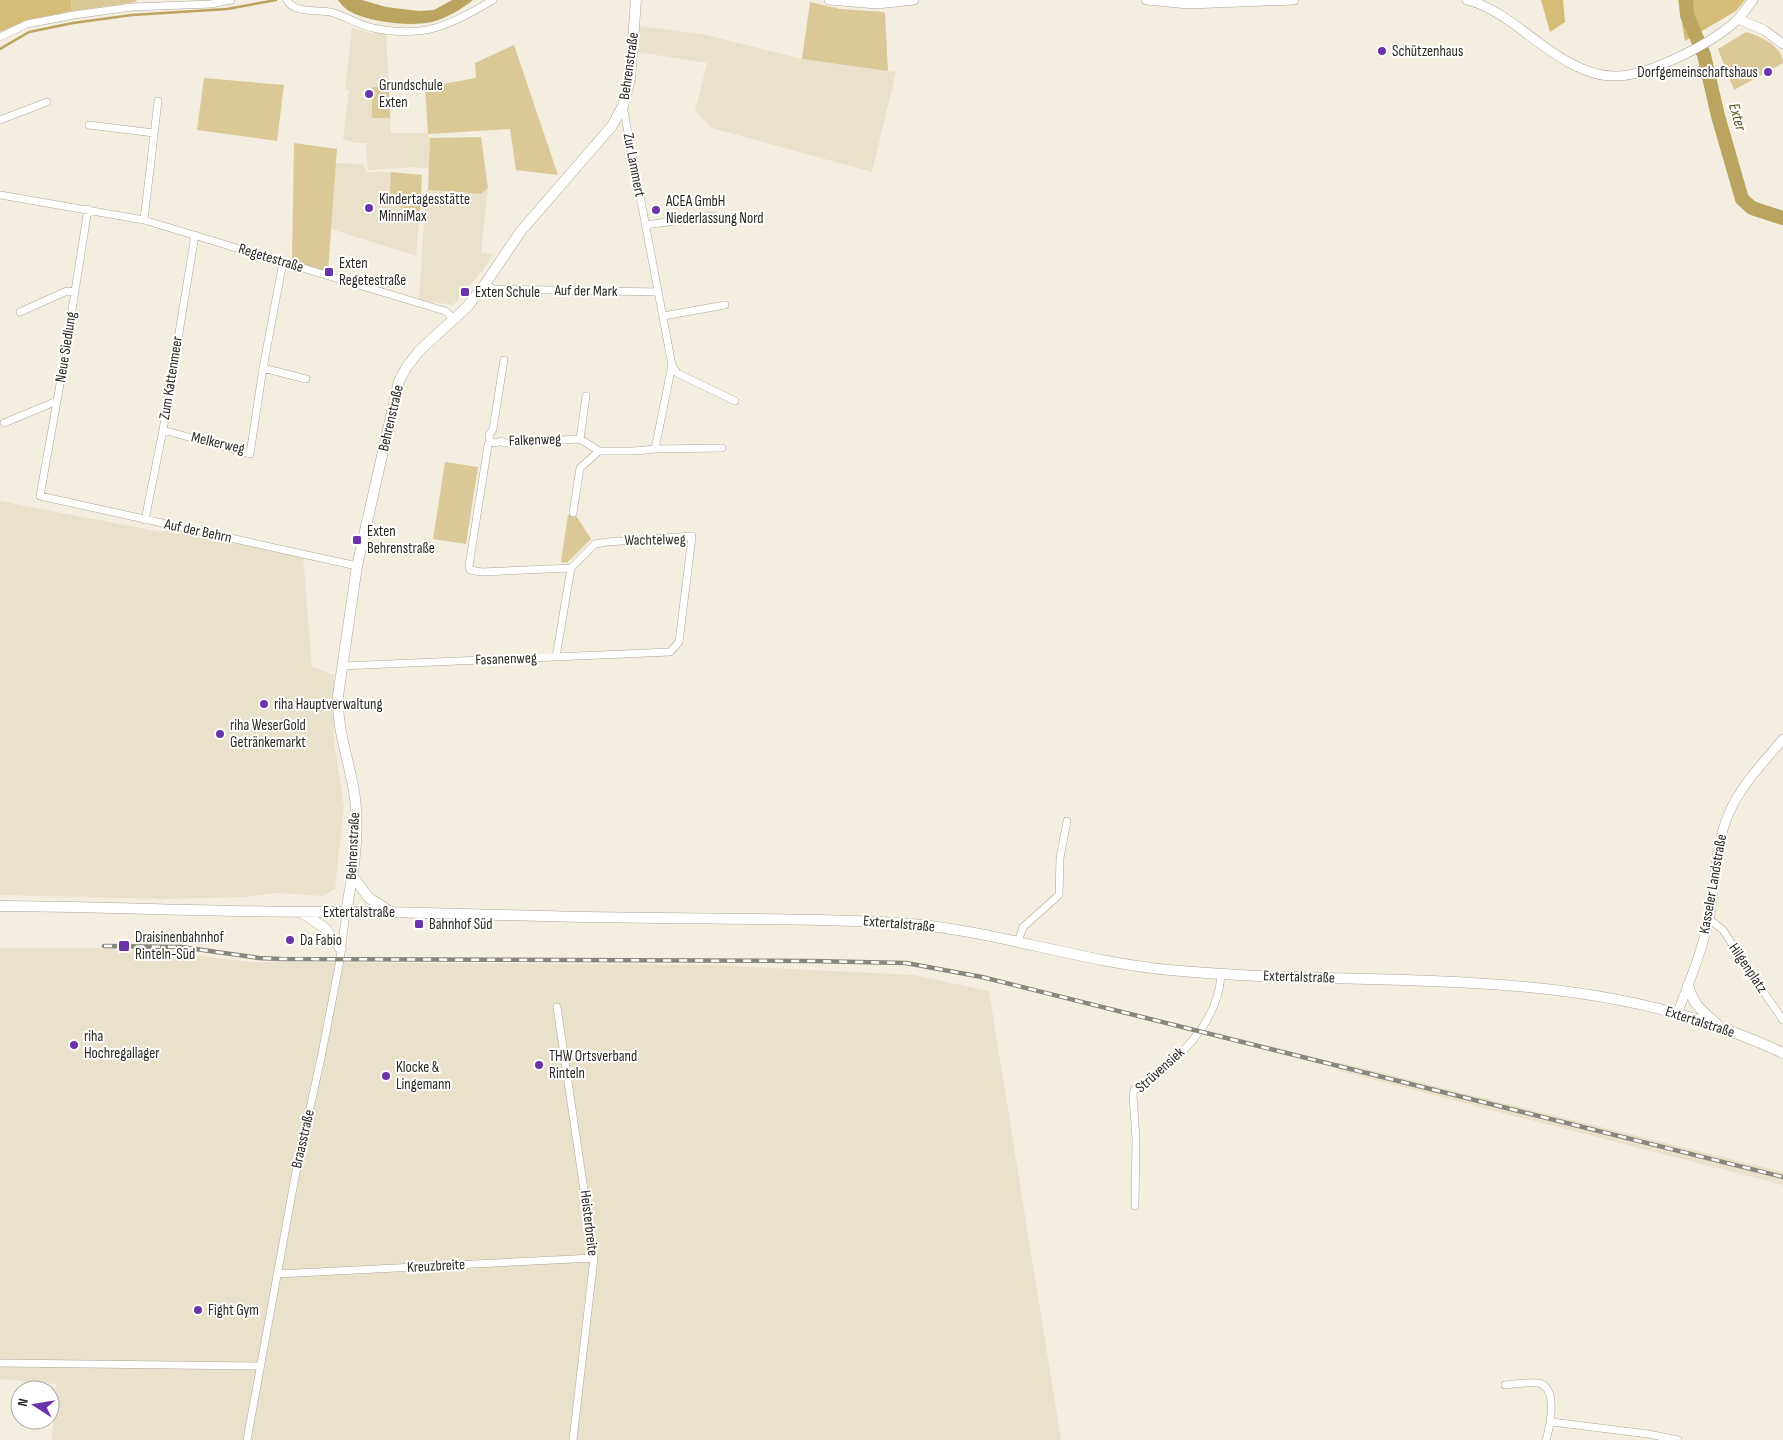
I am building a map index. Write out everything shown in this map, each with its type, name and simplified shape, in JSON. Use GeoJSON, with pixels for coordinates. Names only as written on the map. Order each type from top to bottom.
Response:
{"type":"FeatureCollection","features":[{"type":"Feature","properties":{"kind":"main road","name":"Behrenstraße"},"geometry":{"type":"LineString","coordinates":[[346,912],[353,877],[357,817],[338,717],[338,696],[357,566],[399,382],[406,368],[419,351],[468,306],[521,231],[612,126],[623,106],[630,79],[636,0]]}},
{"type":"Feature","properties":{"kind":"main road"},"geometry":{"type":"LineString","coordinates":[[353,877],[369,898],[392,912]]}},
{"type":"Feature","properties":{"kind":"main road","name":"Extertalstraße"},"geometry":{"type":"LineString","coordinates":[[0,906],[861,921],[917,924],[962,931],[1121,964],[1171,970],[1221,974],[1512,985],[1595,995],[1678,1014],[1722,1028],[1765,1044],[1783,1053]]}},
{"type":"Feature","properties":{"kind":"main road"},"geometry":{"type":"LineString","coordinates":[[300,912],[325,928],[341,949]]}},
{"type":"Feature","properties":{"kind":"main road"},"geometry":{"type":"LineString","coordinates":[[1688,985],[1691,998],[1698,1007],[1722,1028]]}},
{"type":"Feature","properties":{"kind":"street"},"geometry":{"type":"LineString","coordinates":[[0,37],[28,24],[89,12],[147,5],[211,4],[231,0]]}},
{"type":"Feature","properties":{"kind":"street"},"geometry":{"type":"LineString","coordinates":[[287,0],[292,6],[328,12],[373,28],[426,31],[459,20],[493,0]]}},
{"type":"Feature","properties":{"kind":"street"},"geometry":{"type":"LineString","coordinates":[[829,0],[877,4],[914,0]]}},
{"type":"Feature","properties":{"kind":"street"},"geometry":{"type":"LineString","coordinates":[[1146,0],[1189,4],[1294,0]]}},
{"type":"Feature","properties":{"kind":"street"},"geometry":{"type":"LineString","coordinates":[[1467,0],[1477,2],[1497,13],[1571,64],[1589,72],[1614,76],[1639,73],[1689,51],[1709,40],[1738,19],[1753,0]]}},
{"type":"Feature","properties":{"kind":"street"},"geometry":{"type":"LineString","coordinates":[[1738,19],[1764,30],[1783,44]]}},
{"type":"Feature","properties":{"kind":"street"},"geometry":{"type":"LineString","coordinates":[[144,220],[158,101]]}},
{"type":"Feature","properties":{"kind":"street"},"geometry":{"type":"LineString","coordinates":[[0,120],[47,102]]}},
{"type":"Feature","properties":{"kind":"street","name":"Zur Lammert"},"geometry":{"type":"LineString","coordinates":[[623,106],[672,365]]}},
{"type":"Feature","properties":{"kind":"street"},"geometry":{"type":"LineString","coordinates":[[89,125],[154,133]]}},
{"type":"Feature","properties":{"kind":"street","name":"Regetestraße"},"geometry":{"type":"LineString","coordinates":[[0,195],[144,220],[445,311],[453,318]]}},
{"type":"Feature","properties":{"kind":"street","name":"Neue Siedlung"},"geometry":{"type":"LineString","coordinates":[[40,496],[88,209]]}},
{"type":"Feature","properties":{"kind":"street"},"geometry":{"type":"LineString","coordinates":[[645,225],[712,216]]}},
{"type":"Feature","properties":{"kind":"street","name":"Zum Kattenmeer"},"geometry":{"type":"LineString","coordinates":[[145,520],[195,236]]}},
{"type":"Feature","properties":{"kind":"street","name":"Melkerweg"},"geometry":{"type":"LineString","coordinates":[[162,430],[250,454],[263,368],[283,262]]}},
{"type":"Feature","properties":{"kind":"street","name":"Auf der Mark"},"geometry":{"type":"LineString","coordinates":[[485,284],[493,289],[658,292]]}},
{"type":"Feature","properties":{"kind":"street","name":"Neue Siedlung"},"geometry":{"type":"LineString","coordinates":[[20,312],[67,291],[75,292]]}},
{"type":"Feature","properties":{"kind":"street"},"geometry":{"type":"LineString","coordinates":[[664,316],[725,305]]}},
{"type":"Feature","properties":{"kind":"street","name":"Falkenweg"},"geometry":{"type":"LineString","coordinates":[[504,360],[493,429],[489,435],[490,442],[469,566],[470,570],[474,572],[571,568]]}},
{"type":"Feature","properties":{"kind":"street"},"geometry":{"type":"LineString","coordinates":[[672,365],[677,372],[735,401]]}},
{"type":"Feature","properties":{"kind":"street"},"geometry":{"type":"LineString","coordinates":[[655,448],[672,365]]}},
{"type":"Feature","properties":{"kind":"street"},"geometry":{"type":"LineString","coordinates":[[263,368],[306,379]]}},
{"type":"Feature","properties":{"kind":"street","name":"Falkenweg"},"geometry":{"type":"LineString","coordinates":[[580,439],[586,396]]}},
{"type":"Feature","properties":{"kind":"street","name":"Neue Siedlung"},"geometry":{"type":"LineString","coordinates":[[4,423],[57,401]]}},
{"type":"Feature","properties":{"kind":"street","name":"Falkenweg"},"geometry":{"type":"LineString","coordinates":[[490,442],[496,444],[501,441],[504,443],[580,439],[599,451]]}},
{"type":"Feature","properties":{"kind":"street"},"geometry":{"type":"LineString","coordinates":[[573,512],[580,468],[599,451],[634,451],[655,448],[722,448]]}},
{"type":"Feature","properties":{"kind":"street","name":"Auf der Behrn"},"geometry":{"type":"LineString","coordinates":[[40,496],[357,566]]}},
{"type":"Feature","properties":{"kind":"street","name":"Wachtelweg"},"geometry":{"type":"LineString","coordinates":[[571,568],[595,544],[692,536],[679,642],[670,652]]}},
{"type":"Feature","properties":{"kind":"street"},"geometry":{"type":"LineString","coordinates":[[556,657],[571,568]]}},
{"type":"Feature","properties":{"kind":"street","name":"Fasanenweg"},"geometry":{"type":"LineString","coordinates":[[342,666],[670,652]]}},
{"type":"Feature","properties":{"kind":"street","name":"Kasseler Landstraße"},"geometry":{"type":"LineString","coordinates":[[1678,1014],[1709,919],[1719,846],[1724,826],[1729,813],[1744,788],[1783,739]]}},
{"type":"Feature","properties":{"kind":"street"},"geometry":{"type":"LineString","coordinates":[[1018,942],[1023,927],[1059,895],[1060,858],[1067,821]]}},
{"type":"Feature","properties":{"kind":"street","name":"Braasstraße"},"geometry":{"type":"LineString","coordinates":[[246,1440],[305,1127],[322,1053],[346,912]]}},
{"type":"Feature","properties":{"kind":"street","name":"Hilgenplatz"},"geometry":{"type":"LineString","coordinates":[[1709,919],[1723,930],[1783,1020]]}},
{"type":"Feature","properties":{"kind":"street","name":"Strüvensiek"},"geometry":{"type":"LineString","coordinates":[[1135,1206],[1136,1156],[1132,1096],[1134,1090],[1165,1068],[1200,1030],[1209,1017],[1216,1001],[1221,974]]}},
{"type":"Feature","properties":{"kind":"street","name":"Heisterbreite"},"geometry":{"type":"LineString","coordinates":[[557,1007],[594,1258],[573,1440]]}},
{"type":"Feature","properties":{"kind":"street","name":"Kreuzbreite"},"geometry":{"type":"LineString","coordinates":[[277,1274],[594,1258]]}},
{"type":"Feature","properties":{"kind":"street"},"geometry":{"type":"LineString","coordinates":[[0,1363],[260,1366]]}},
{"type":"Feature","properties":{"kind":"street"},"geometry":{"type":"LineString","coordinates":[[1505,1385],[1538,1382],[1548,1390],[1552,1422],[1546,1440]]}},
{"type":"Feature","properties":{"kind":"street"},"geometry":{"type":"LineString","coordinates":[[1552,1422],[1648,1434],[1678,1440]]}},
{"type":"Feature","properties":{"kind":"shaded area"},"geometry":{"type":"Polygon","coordinates":[[[0,0],[71,0],[72,11],[28,20],[0,32],[0,0]]]}},
{"type":"Feature","properties":{"kind":"shaded area"},"geometry":{"type":"Polygon","coordinates":[[[71,0],[136,0],[137,2],[72,11],[71,0]]]}},
{"type":"Feature","properties":{"kind":"shaded area"},"geometry":{"type":"Polygon","coordinates":[[[338,0],[362,0],[386,7],[419,11],[434,10],[452,0],[473,0],[442,19],[432,22],[401,24],[378,21],[357,15],[349,11],[338,0]]]}},
{"type":"Feature","properties":{"kind":"shaded area"},"geometry":{"type":"Polygon","coordinates":[[[1541,0],[1563,0],[1565,22],[1550,32],[1541,0]]]}},
{"type":"Feature","properties":{"kind":"shaded area"},"geometry":{"type":"Polygon","coordinates":[[[1678,0],[1745,0],[1736,11],[1685,41],[1678,0]]]}},
{"type":"Feature","properties":{"kind":"shaded area"},"geometry":{"type":"Polygon","coordinates":[[[810,2],[840,9],[884,12],[888,71],[802,59],[810,2]]]}},
{"type":"Feature","properties":{"kind":"shaded area"},"geometry":{"type":"Polygon","coordinates":[[[639,26],[702,34],[802,59],[896,72],[872,172],[712,128],[695,111],[707,63],[637,52],[639,26]]]}},
{"type":"Feature","properties":{"kind":"shaded area","name":"Grundschule Exten"},"geometry":{"type":"Polygon","coordinates":[[[352,28],[370,33],[386,33],[391,133],[427,133],[430,138],[429,169],[414,167],[368,170],[366,143],[356,143],[343,139],[349,90],[345,89],[352,28]]]}},
{"type":"Feature","properties":{"kind":"shaded area"},"geometry":{"type":"Polygon","coordinates":[[[1746,32],[1764,39],[1775,47],[1782,57],[1783,63],[1734,90],[1718,49],[1746,32]]]}},
{"type":"Feature","properties":{"kind":"shaded area"},"geometry":{"type":"Polygon","coordinates":[[[514,45],[558,175],[516,170],[510,129],[428,134],[425,87],[476,78],[475,63],[514,45]]]}},
{"type":"Feature","properties":{"kind":"shaded area"},"geometry":{"type":"Polygon","coordinates":[[[204,78],[284,85],[277,141],[197,130],[204,78]]]}},
{"type":"Feature","properties":{"kind":"shaded area"},"geometry":{"type":"Polygon","coordinates":[[[372,87],[389,87],[390,118],[372,118],[372,87]]]}},
{"type":"Feature","properties":{"kind":"shaded area"},"geometry":{"type":"Polygon","coordinates":[[[481,137],[488,188],[481,194],[428,190],[430,138],[481,137]]]}},
{"type":"Feature","properties":{"kind":"shaded area"},"geometry":{"type":"Polygon","coordinates":[[[294,143],[337,149],[328,272],[292,260],[294,143]]]}},
{"type":"Feature","properties":{"kind":"shaded area","name":"Kindertagesstätte MinniMax"},"geometry":{"type":"Polygon","coordinates":[[[336,163],[362,164],[367,172],[391,172],[389,204],[420,212],[416,256],[331,229],[336,163]]]}},
{"type":"Feature","properties":{"kind":"shaded area"},"geometry":{"type":"Polygon","coordinates":[[[391,172],[422,175],[420,212],[389,204],[391,172]]]}},
{"type":"Feature","properties":{"kind":"shaded area"},"geometry":{"type":"Polygon","coordinates":[[[488,188],[481,253],[493,254],[482,271],[453,305],[419,300],[426,190],[481,194],[488,188]]]}},
{"type":"Feature","properties":{"kind":"shaded area"},"geometry":{"type":"Polygon","coordinates":[[[445,462],[478,467],[466,544],[433,539],[445,462]]]}},
{"type":"Feature","properties":{"kind":"shaded area"},"geometry":{"type":"Polygon","coordinates":[[[0,501],[161,532],[173,528],[303,556],[312,667],[334,675],[334,742],[344,807],[335,889],[323,896],[276,893],[246,897],[161,899],[0,895],[0,501]]]}},
{"type":"Feature","properties":{"kind":"shaded area"},"geometry":{"type":"Polygon","coordinates":[[[568,515],[577,517],[591,539],[567,563],[561,562],[568,515]]]}},
{"type":"Feature","properties":{"kind":"shaded area"},"geometry":{"type":"Polygon","coordinates":[[[0,948],[92,948],[185,954],[251,962],[708,965],[914,975],[989,991],[1061,1440],[52,1440],[53,1430],[60,1430],[60,1380],[0,1379],[0,948]]]}},
{"type":"Feature","properties":{"kind":"shaded area"},"geometry":{"type":"Polygon","coordinates":[[[1338,1062],[1783,1172],[1783,1185],[1336,1070],[1338,1062]]]}},
{"type":"Feature","properties":{"kind":"waterway"},"geometry":{"type":"LineString","coordinates":[[0,49],[29,32],[73,23],[132,15],[227,9],[276,0]]}},
{"type":"Feature","properties":{"kind":"waterway","name":"Exter"},"geometry":{"type":"LineString","coordinates":[[1686,0],[1687,15],[1704,55],[1718,116],[1742,199],[1752,208],[1783,218]]}},
{"type":"Feature","properties":{"kind":"railway"},"geometry":{"type":"LineString","coordinates":[[104,946],[181,947],[259,958],[281,959],[906,963],[982,977],[1783,1177]]}},
{"type":"Feature","properties":{"kind":"place","name":"Schützenhaus"},"geometry":{"type":"Point","coordinates":[1382,51]}},
{"type":"Feature","properties":{"kind":"place","name":"Dorfgemeinschaftshaus"},"geometry":{"type":"Point","coordinates":[1768,72]}},
{"type":"Feature","properties":{"kind":"place","name":"Grundschule Exten"},"geometry":{"type":"Point","coordinates":[369,94]}},
{"type":"Feature","properties":{"kind":"place","name":"Kindertagesstätte MinniMax"},"geometry":{"type":"Point","coordinates":[369,208]}},
{"type":"Feature","properties":{"kind":"place","name":"ACEA GmbH Niederlassung Nord"},"geometry":{"type":"Point","coordinates":[656,210]}},
{"type":"Feature","properties":{"kind":"place","name":"Exten Regetestraße"},"geometry":{"type":"Point","coordinates":[329,272]}},
{"type":"Feature","properties":{"kind":"place","name":"Exten Schule"},"geometry":{"type":"Point","coordinates":[465,292]}},
{"type":"Feature","properties":{"kind":"place","name":"Exten Behrenstraße"},"geometry":{"type":"Point","coordinates":[357,540]}},
{"type":"Feature","properties":{"kind":"place","name":"riha Hauptverwaltung"},"geometry":{"type":"Point","coordinates":[264,704]}},
{"type":"Feature","properties":{"kind":"place","name":"riha WeserGold Getränkemarkt"},"geometry":{"type":"Point","coordinates":[220,734]}},
{"type":"Feature","properties":{"kind":"place","name":"Bahnhof Süd"},"geometry":{"type":"Point","coordinates":[419,924]}},
{"type":"Feature","properties":{"kind":"place","name":"Da Fabio"},"geometry":{"type":"Point","coordinates":[290,940]}},
{"type":"Feature","properties":{"kind":"place","name":"Draisinenbahnhof Rinteln-Süd"},"geometry":{"type":"Point","coordinates":[124,946]}},
{"type":"Feature","properties":{"kind":"place","name":"riha Hochregallager"},"geometry":{"type":"Point","coordinates":[74,1045]}},
{"type":"Feature","properties":{"kind":"place","name":"THW Ortsverband Rinteln"},"geometry":{"type":"Point","coordinates":[539,1065]}},
{"type":"Feature","properties":{"kind":"place","name":"Klocke & Lingemann"},"geometry":{"type":"Point","coordinates":[386,1076]}},
{"type":"Feature","properties":{"kind":"place","name":"Fight Gym"},"geometry":{"type":"Point","coordinates":[198,1310]}}]}
